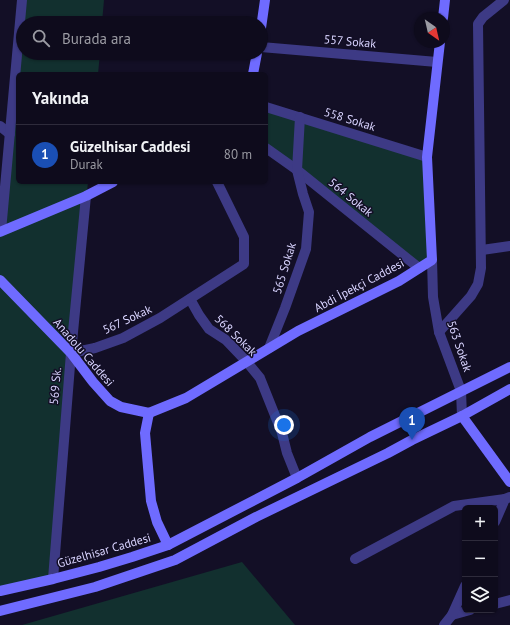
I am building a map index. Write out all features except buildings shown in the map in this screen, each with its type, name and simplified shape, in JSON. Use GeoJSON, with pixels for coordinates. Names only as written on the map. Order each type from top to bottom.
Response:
{"type":"FeatureCollection","features":[{"type":"Feature","properties":{"kind":"street"},"geometry":{"type":"LineString","coordinates":[[21,16],[22,0]]}},
{"type":"Feature","properties":{"kind":"street"},"geometry":{"type":"LineString","coordinates":[[263,16],[265,0]]}},
{"type":"Feature","properties":{"kind":"street"},"geometry":{"type":"LineString","coordinates":[[444,12],[445,0]]}},
{"type":"Feature","properties":{"kind":"street"},"geometry":{"type":"LineString","coordinates":[[439,332],[471,296],[478,284],[482,250],[478,24],[483,17],[504,0]]}},
{"type":"Feature","properties":{"kind":"street","name":"557 Sokak"},"geometry":{"type":"LineString","coordinates":[[268,47],[437,62]]}},
{"type":"Feature","properties":{"kind":"street"},"geometry":{"type":"LineString","coordinates":[[432,260],[427,157],[439,48]]}},
{"type":"Feature","properties":{"kind":"street"},"geometry":{"type":"LineString","coordinates":[[17,60],[0,232],[86,196],[109,184]]}},
{"type":"Feature","properties":{"kind":"street"},"geometry":{"type":"LineString","coordinates":[[252,72],[255,60]]}},
{"type":"Feature","properties":{"kind":"street","name":"558 Sokak"},"geometry":{"type":"LineString","coordinates":[[268,107],[427,157]]}},
{"type":"Feature","properties":{"kind":"street","name":"565 Sokak"},"geometry":{"type":"LineString","coordinates":[[268,348],[285,308],[306,249],[309,212],[297,170],[300,117]]}},
{"type":"Feature","properties":{"kind":"street"},"geometry":{"type":"LineString","coordinates":[[0,126],[10,134]]}},
{"type":"Feature","properties":{"kind":"street","name":"564 Sokak"},"geometry":{"type":"LineString","coordinates":[[268,149],[297,170],[419,268]]}},
{"type":"Feature","properties":{"kind":"street","name":"567 Sokak"},"geometry":{"type":"LineString","coordinates":[[71,353],[95,348],[123,338],[160,318],[244,264],[244,237],[218,184]]}},
{"type":"Feature","properties":{"kind":"street","name":"569 Sk."},"geometry":{"type":"LineString","coordinates":[[52,579],[86,196]]}},
{"type":"Feature","properties":{"kind":"street"},"geometry":{"type":"LineString","coordinates":[[482,250],[510,246]]}},
{"type":"Feature","properties":{"kind":"street","name":"Abdi İpekçi Caddesi"},"geometry":{"type":"LineString","coordinates":[[149,413],[186,398],[298,331],[399,281],[432,260]]}},
{"type":"Feature","properties":{"kind":"street","name":"563 Sokak"},"geometry":{"type":"LineString","coordinates":[[432,260],[433,297],[439,332],[461,391],[462,416]]}},
{"type":"Feature","properties":{"kind":"street","name":"Anadolu Caddesi"},"geometry":{"type":"LineString","coordinates":[[0,280],[71,353],[93,382],[110,400],[121,407],[149,413]]}},
{"type":"Feature","properties":{"kind":"street","name":"568 Sokak"},"geometry":{"type":"LineString","coordinates":[[190,299],[199,316],[209,330],[226,340],[260,378],[282,433],[287,453],[297,478]]}},
{"type":"Feature","properties":{"kind":"street","name":"Güzelhisar Caddesi"},"geometry":{"type":"LineString","coordinates":[[0,591],[98,567],[168,544],[297,478],[370,437],[510,367]]}},
{"type":"Feature","properties":{"kind":"street"},"geometry":{"type":"LineString","coordinates":[[0,611],[95,586],[175,560],[256,517],[462,416],[510,389]]}},
{"type":"Feature","properties":{"kind":"street"},"geometry":{"type":"LineString","coordinates":[[149,413],[145,432],[151,501],[157,522],[168,544]]}},
{"type":"Feature","properties":{"kind":"street"},"geometry":{"type":"LineString","coordinates":[[462,416],[510,482]]}},
{"type":"Feature","properties":{"kind":"street"},"geometry":{"type":"LineString","coordinates":[[498,516],[508,498]]}},
{"type":"Feature","properties":{"kind":"street"},"geometry":{"type":"LineString","coordinates":[[355,559],[454,506],[508,498]]}},
{"type":"Feature","properties":{"kind":"street"},"geometry":{"type":"LineString","coordinates":[[444,625],[452,615],[462,593]]}},
{"type":"Feature","properties":{"kind":"street"},"geometry":{"type":"LineString","coordinates":[[498,603],[510,600]]}},
{"type":"Feature","properties":{"kind":"street"},"geometry":{"type":"LineString","coordinates":[[452,615],[462,612]]}},
{"type":"Feature","properties":{"kind":"green space"},"geometry":{"type":"Polygon","coordinates":[[[22,0],[104,0],[103,16],[20,16],[22,0]]]}},
{"type":"Feature","properties":{"kind":"green space"},"geometry":{"type":"Polygon","coordinates":[[[16,60],[99,60],[98,72],[16,72],[16,184],[88,184],[71,353],[53,579],[0,591],[0,232],[16,60]]]}},
{"type":"Feature","properties":{"kind":"green space"},"geometry":{"type":"Polygon","coordinates":[[[268,108],[427,157],[432,260],[419,268],[268,150],[268,108]]]}},
{"type":"Feature","properties":{"kind":"green space"},"geometry":{"type":"Polygon","coordinates":[[[242,562],[295,625],[22,625],[242,562]]]}},
{"type":"Feature","properties":{"kind":"place","name":"Güzelhisar Caddesi"},"geometry":{"type":"Point","coordinates":[412,440]}}]}
